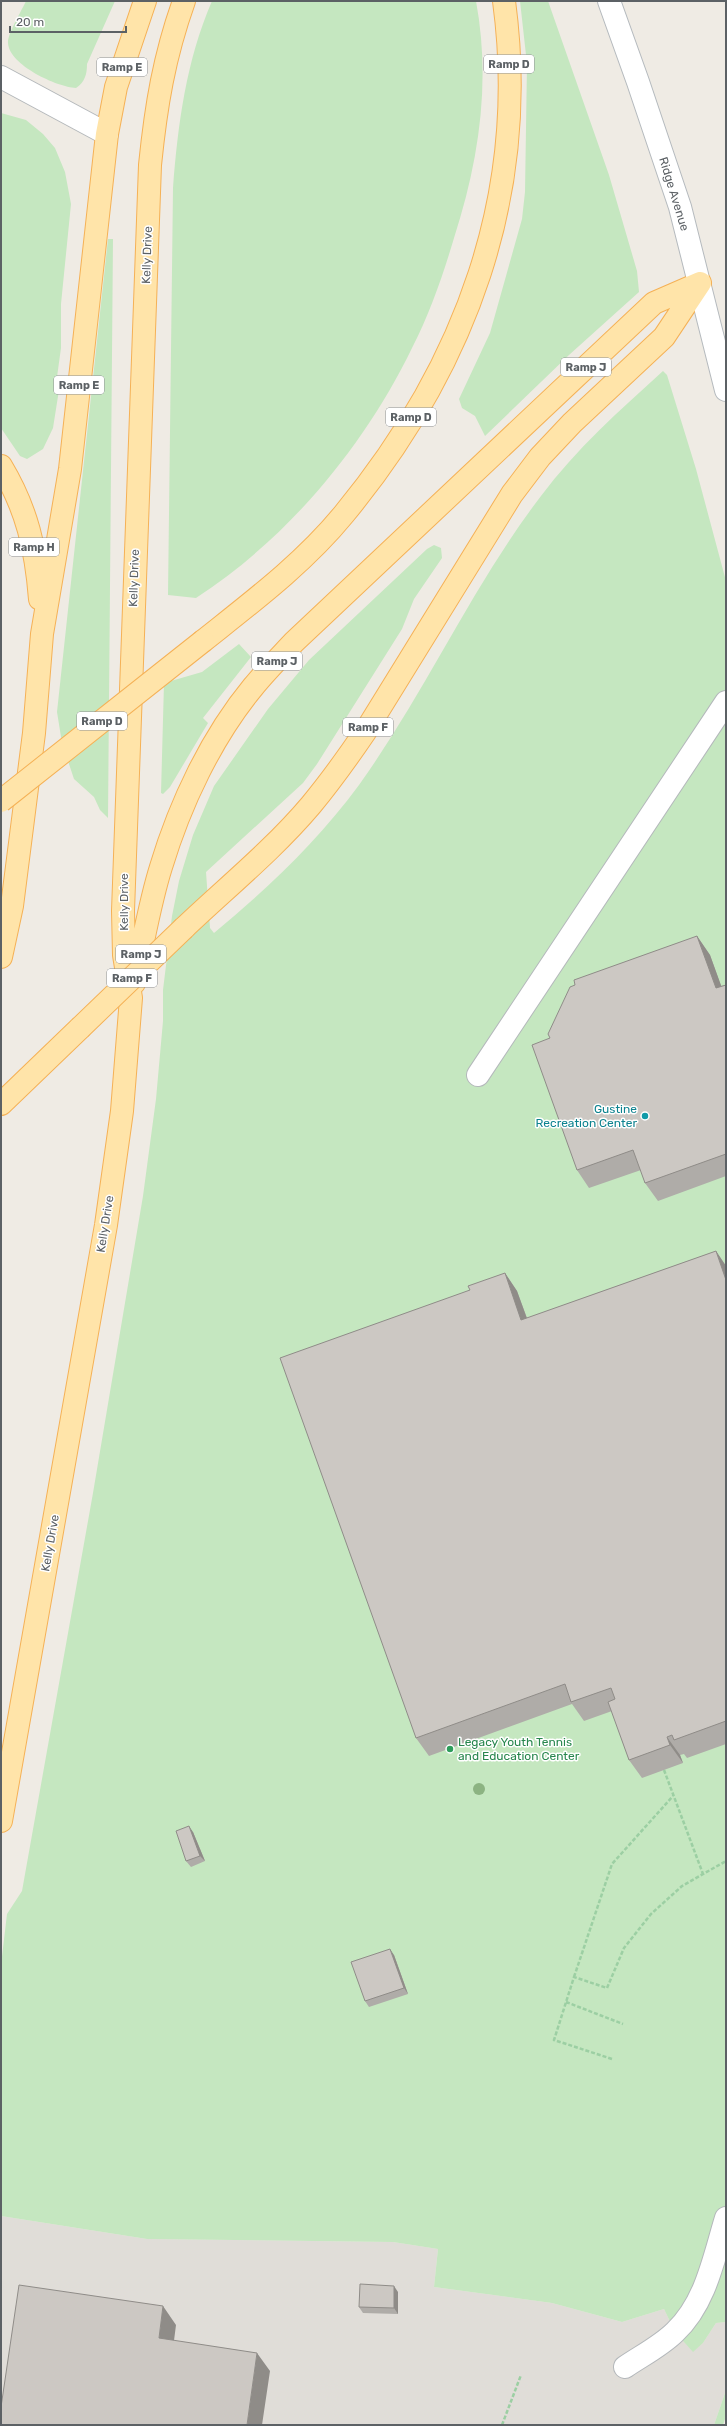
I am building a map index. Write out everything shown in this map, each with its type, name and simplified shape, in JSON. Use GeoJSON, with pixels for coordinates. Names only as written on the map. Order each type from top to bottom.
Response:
{"type":"FeatureCollection","features":[{"type":"Feature","properties":{"kind":"main road","name":"Ramp E"},"geometry":{"type":"LineString","coordinates":[[1,957],[12,906],[34,733],[42,634],[70,469],[107,134],[116,87],[145,1]]}},
{"type":"Feature","properties":{"kind":"main road","name":"Kelly Drive"},"geometry":{"type":"LineString","coordinates":[[1,1821],[106,1225],[122,1111],[131,998],[124,955],[123,911],[150,165],[157,101],[169,42],[184,1]]}},
{"type":"Feature","properties":{"kind":"main road","name":"Ramp D"},"geometry":{"type":"LineString","coordinates":[[1,801],[203,641],[306,555],[344,514],[381,465],[447,357],[472,299],[494,226],[504,174],[510,82],[504,1]]}},
{"type":"Feature","properties":{"kind":"main road","name":"Ridge Avenue"},"geometry":{"type":"LineString","coordinates":[[609,1],[680,207],[726,390]]}},
{"type":"Feature","properties":{"kind":"main road"},"geometry":{"type":"LineString","coordinates":[[1,77],[107,134]]}},
{"type":"Feature","properties":{"kind":"main road","name":"Ramp J"},"geometry":{"type":"LineString","coordinates":[[131,998],[160,869],[171,837],[192,788],[219,737],[252,688],[294,642],[654,303],[700,283]]}},
{"type":"Feature","properties":{"kind":"main road","name":"Ramp F"},"geometry":{"type":"LineString","coordinates":[[1,1104],[279,838],[310,806],[339,770],[365,732],[512,494],[540,457],[572,423],[664,337],[700,283]]}},
{"type":"Feature","properties":{"kind":"main road","name":"Ramp H"},"geometry":{"type":"LineString","coordinates":[[1,466],[18,498],[30,530],[37,564],[42,634]]}},
{"type":"Feature","properties":{"kind":"main road"},"geometry":{"type":"LineString","coordinates":[[478,1075],[726,702]]}},
{"type":"Feature","properties":{"kind":"main road"},"geometry":{"type":"LineString","coordinates":[[625,2367],[675,2332],[691,2314],[701,2296],[726,2218]]}},
{"type":"Feature","properties":{"kind":"path"},"geometry":{"type":"LineString","coordinates":[[664,1770],[703,1874]]}},
{"type":"Feature","properties":{"kind":"path"},"geometry":{"type":"LineString","coordinates":[[612,2059],[554,2040],[612,1864],[673,1796]]}},
{"type":"Feature","properties":{"kind":"path"},"geometry":{"type":"LineString","coordinates":[[574,1977],[607,1988],[624,1948],[651,1914],[682,1886],[726,1861]]}},
{"type":"Feature","properties":{"kind":"path"},"geometry":{"type":"LineString","coordinates":[[566,2002],[623,2024]]}},
{"type":"Feature","properties":{"kind":"path"},"geometry":{"type":"LineString","coordinates":[[502,2425],[521,2375]]}},
{"type":"Feature","properties":{"kind":"shaded area"},"geometry":{"type":"Polygon","coordinates":[[[1,2216],[147,2239],[393,2242],[438,2249],[434,2287],[552,2303],[622,2322],[664,2309],[675,2332],[693,2351],[703,2343],[716,2323],[726,2322],[726,2390],[714,2425],[1,2425],[1,2216]]]}},
{"type":"Feature","properties":{"kind":"green space"},"geometry":{"type":"Polygon","coordinates":[[[26,1],[115,1],[87,64],[85,78],[76,88],[58,84],[35,73],[25,67],[10,51],[8,39],[26,1]]]}},
{"type":"Feature","properties":{"kind":"green space"},"geometry":{"type":"Polygon","coordinates":[[[212,1],[476,1],[482,61],[482,91],[476,150],[463,209],[450,252],[425,321],[393,385],[347,455],[292,519],[262,548],[230,574],[196,598],[168,595],[173,188],[185,93],[196,47],[212,1]]]}},
{"type":"Feature","properties":{"kind":"green space"},"geometry":{"type":"Polygon","coordinates":[[[520,1],[548,1],[609,175],[637,271],[639,292],[569,355],[485,436],[475,416],[462,408],[459,399],[490,333],[522,219],[525,192],[527,64],[520,1]]]}},
{"type":"Feature","properties":{"kind":"green space"},"geometry":{"type":"Polygon","coordinates":[[[1,113],[26,120],[43,134],[55,148],[65,172],[71,204],[61,304],[61,348],[57,377],[59,390],[53,428],[43,449],[27,459],[20,456],[1,428],[1,113]]]}},
{"type":"Feature","properties":{"kind":"green space"},"geometry":{"type":"Polygon","coordinates":[[[108,239],[113,239],[108,818],[100,810],[94,797],[74,779],[62,743],[57,712],[108,239]]]}},
{"type":"Feature","properties":{"kind":"green space"},"geometry":{"type":"Polygon","coordinates":[[[663,371],[667,375],[696,469],[726,581],[726,2322],[716,2323],[703,2343],[693,2352],[675,2332],[664,2309],[622,2322],[552,2303],[434,2287],[438,2249],[393,2242],[147,2239],[1,2216],[1,1965],[7,1914],[22,1891],[93,1493],[143,1196],[156,1099],[163,1021],[163,990],[172,916],[179,881],[193,835],[214,786],[268,709],[309,660],[427,549],[434,545],[441,548],[442,558],[414,599],[402,629],[317,764],[303,783],[206,872],[210,928],[214,933],[254,899],[291,864],[343,806],[383,750],[406,714],[470,603],[516,530],[541,496],[584,446],[663,371]]]}},
{"type":"Feature","properties":{"kind":"green space"},"geometry":{"type":"Polygon","coordinates":[[[239,644],[251,657],[203,718],[208,723],[170,787],[163,794],[161,793],[164,683],[202,672],[239,644]]]}},
{"type":"Feature","properties":{"kind":"green space"},"geometry":{"type":"Polygon","coordinates":[[[726,2390],[726,2416],[723,2425],[714,2425],[726,2390]]]}},
{"type":"Feature","properties":{"kind":"building","name":"Gustine Recreation Center"},"geometry":{"type":"Polygon","coordinates":[[[697,936],[716,988],[726,985],[726,1154],[645,1183],[633,1150],[577,1170],[532,1045],[550,1038],[548,1034],[570,987],[575,985],[574,980],[697,936]]]}},
{"type":"Feature","properties":{"kind":"building"},"geometry":{"type":"Polygon","coordinates":[[[716,1251],[726,1280],[726,1721],[674,1740],[672,1735],[667,1737],[670,1745],[629,1760],[608,1702],[615,1699],[611,1688],[571,1702],[565,1684],[416,1738],[280,1358],[470,1290],[468,1286],[505,1273],[521,1320],[716,1251]]]}},
{"type":"Feature","properties":{"kind":"building"},"geometry":{"type":"Polygon","coordinates":[[[189,1826],[200,1856],[186,1861],[176,1831],[189,1826]]]}},
{"type":"Feature","properties":{"kind":"building"},"geometry":{"type":"Polygon","coordinates":[[[390,1949],[404,1988],[365,2001],[351,1962],[390,1949]]]}},
{"type":"Feature","properties":{"kind":"building"},"geometry":{"type":"Polygon","coordinates":[[[360,2284],[394,2286],[394,2308],[359,2307],[360,2284]]]}},
{"type":"Feature","properties":{"kind":"building"},"geometry":{"type":"Polygon","coordinates":[[[19,2285],[163,2306],[159,2338],[257,2353],[247,2425],[1,2425],[1,2407],[19,2285]]]}},
{"type":"Feature","properties":{"kind":"place","name":"Gustine Recreation Center"},"geometry":{"type":"Point","coordinates":[645,1116]}},
{"type":"Feature","properties":{"kind":"place","name":"Legacy Youth Tennis and Education Center"},"geometry":{"type":"Point","coordinates":[450,1749]}}]}
